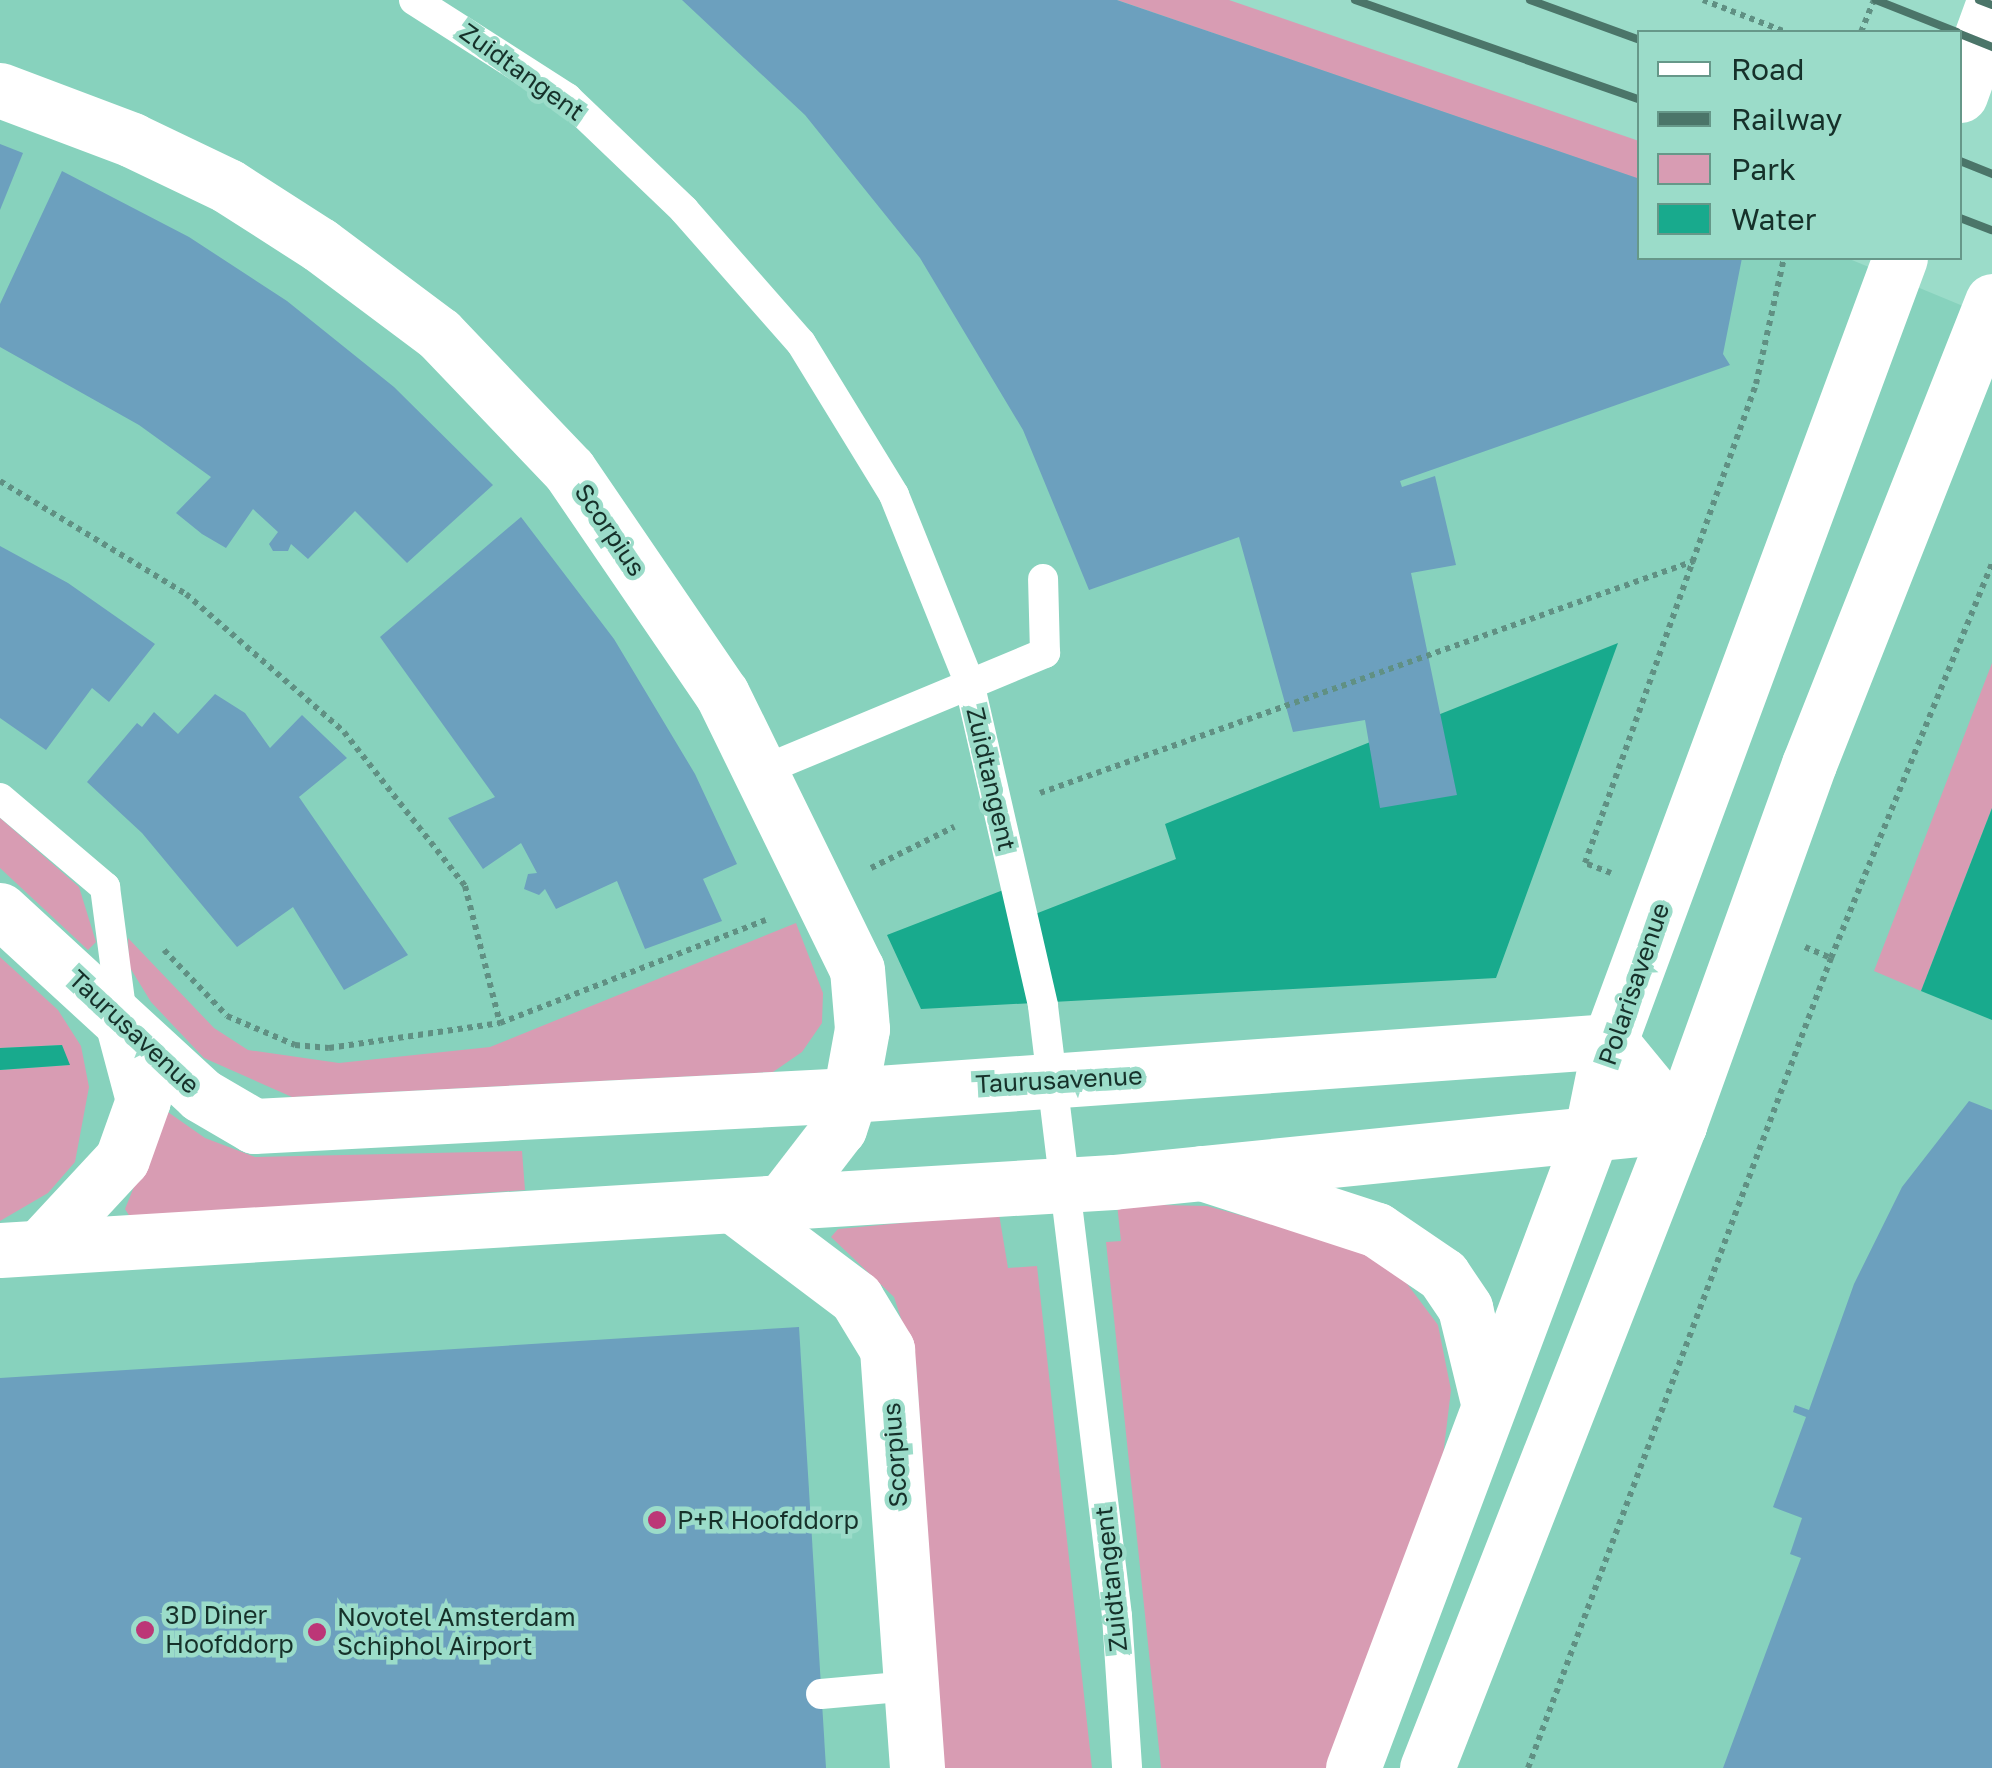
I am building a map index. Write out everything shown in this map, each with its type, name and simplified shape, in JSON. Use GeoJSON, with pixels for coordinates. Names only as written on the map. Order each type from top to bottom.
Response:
{"type":"FeatureCollection","features":[{"type":"Feature","properties":{"kind":"main road"},"geometry":{"type":"LineString","coordinates":[[1962,89],[1992,6]]}},
{"type":"Feature","properties":{"kind":"main road","name":"Scorpius"},"geometry":{"type":"LineString","coordinates":[[0,90],[132,140],[228,186],[439,334],[569,470],[717,686],[857,969],[862,1029],[850,1095],[839,1128],[758,1207],[856,1298],[887,1349],[917,1768]]}},
{"type":"Feature","properties":{"kind":"main road","name":"Polarisavenue"},"geometry":{"type":"LineString","coordinates":[[1353,1768],[1591,1135],[1610,1041],[1899,260]]}},
{"type":"Feature","properties":{"kind":"main road"},"geometry":{"type":"LineString","coordinates":[[1428,1768],[1679,1125],[1809,764],[1992,300]]}},
{"type":"Feature","properties":{"kind":"main road","name":"Taurusavenue"},"geometry":{"type":"LineString","coordinates":[[0,910],[200,1095],[254,1126],[850,1095],[1610,1041]]}},
{"type":"Feature","properties":{"kind":"main road"},"geometry":{"type":"LineString","coordinates":[[21,1248],[122,1159],[143,1100],[124,1025]]}},
{"type":"Feature","properties":{"kind":"main road"},"geometry":{"type":"LineString","coordinates":[[1610,1041],[1679,1125]]}},
{"type":"Feature","properties":{"kind":"main road"},"geometry":{"type":"LineString","coordinates":[[21,1248],[758,1207],[1202,1173],[1679,1125]]}},
{"type":"Feature","properties":{"kind":"main road"},"geometry":{"type":"LineString","coordinates":[[1202,1173],[1376,1230],[1443,1275],[1466,1308],[1488,1402]]}},
{"type":"Feature","properties":{"kind":"lane","name":"Zuidtangent"},"geometry":{"type":"LineString","coordinates":[[414,0],[567,98],[684,210],[800,343],[894,496],[970,682],[1034,968],[1117,1616],[1127,1768]]}},
{"type":"Feature","properties":{"kind":"lane"},"geometry":{"type":"LineString","coordinates":[[759,772],[1045,653],[1043,580]]}},
{"type":"Feature","properties":{"kind":"lane"},"geometry":{"type":"LineString","coordinates":[[0,798],[105,888],[124,1025]]}},
{"type":"Feature","properties":{"kind":"lane"},"geometry":{"type":"LineString","coordinates":[[821,1694],[912,1686]]}},
{"type":"Feature","properties":{"kind":"path"},"geometry":{"type":"LineString","coordinates":[[1703,0],[1781,30]]}},
{"type":"Feature","properties":{"kind":"path"},"geometry":{"type":"LineString","coordinates":[[1863,30],[1874,0]]}},
{"type":"Feature","properties":{"kind":"path"},"geometry":{"type":"LineString","coordinates":[[1022,800],[1694,562],[1756,384],[1784,260]]}},
{"type":"Feature","properties":{"kind":"path"},"geometry":{"type":"LineString","coordinates":[[0,481],[186,594],[344,732],[465,886],[500,1024]]}},
{"type":"Feature","properties":{"kind":"path"},"geometry":{"type":"LineString","coordinates":[[105,888],[228,1016],[295,1044],[329,1048],[500,1024],[822,895],[970,820]]}},
{"type":"Feature","properties":{"kind":"path"},"geometry":{"type":"LineString","coordinates":[[1528,1768],[1831,958]]}},
{"type":"Feature","properties":{"kind":"shaded area"},"geometry":{"type":"Polygon","coordinates":[[[0,0],[1086,0],[1471,101],[1637,170],[1637,260],[1852,260],[1992,318],[1992,1768],[0,1768],[0,0]]]}},
{"type":"Feature","properties":{"kind":"green space"},"geometry":{"type":"Polygon","coordinates":[[[1117,0],[1229,0],[1637,140],[1637,178],[1117,0]]]}},
{"type":"Feature","properties":{"kind":"green space"},"geometry":{"type":"Polygon","coordinates":[[[1992,663],[1992,808],[1921,991],[1874,971],[1992,663]]]}},
{"type":"Feature","properties":{"kind":"green space"},"geometry":{"type":"Polygon","coordinates":[[[0,818],[79,887],[96,942],[88,950],[0,868],[0,818]]]}},
{"type":"Feature","properties":{"kind":"green space"},"geometry":{"type":"Polygon","coordinates":[[[796,923],[823,993],[822,1023],[802,1052],[773,1072],[292,1097],[204,1058],[151,1002],[129,966],[128,938],[214,1028],[248,1050],[339,1063],[490,1047],[796,923]]]}},
{"type":"Feature","properties":{"kind":"green space"},"geometry":{"type":"Polygon","coordinates":[[[0,957],[58,1010],[81,1046],[89,1087],[75,1162],[48,1193],[0,1221],[0,1070],[69,1065],[62,1045],[0,1048],[0,957]]]}},
{"type":"Feature","properties":{"kind":"green space"},"geometry":{"type":"Polygon","coordinates":[[[165,1110],[205,1138],[255,1157],[522,1151],[525,1190],[130,1217],[125,1209],[165,1110]]]}},
{"type":"Feature","properties":{"kind":"green space"},"geometry":{"type":"Polygon","coordinates":[[[1117,1204],[1207,1206],[1351,1246],[1399,1273],[1438,1325],[1451,1390],[1440,1481],[1337,1768],[1161,1768],[1106,1242],[1121,1241],[1117,1204]]]}},
{"type":"Feature","properties":{"kind":"green space"},"geometry":{"type":"Polygon","coordinates":[[[999,1214],[1008,1268],[1037,1266],[1092,1768],[943,1768],[916,1364],[894,1297],[831,1237],[838,1229],[999,1214]]]}},
{"type":"Feature","properties":{"kind":"water"},"geometry":{"type":"Polygon","coordinates":[[[1618,643],[1496,978],[921,1009],[887,935],[1011,887],[1025,918],[1176,859],[1165,824],[1618,643]]]}},
{"type":"Feature","properties":{"kind":"water"},"geometry":{"type":"Polygon","coordinates":[[[1992,808],[1992,1020],[1921,991],[1992,808]]]}},
{"type":"Feature","properties":{"kind":"water"},"geometry":{"type":"Polygon","coordinates":[[[62,1045],[70,1065],[0,1070],[0,1048],[62,1045]]]}},
{"type":"Feature","properties":{"kind":"building"},"geometry":{"type":"Polygon","coordinates":[[[682,0],[1117,0],[1637,178],[1637,260],[1742,260],[1723,354],[1730,365],[1400,481],[1402,487],[1435,476],[1456,565],[1411,573],[1457,795],[1380,808],[1365,720],[1293,732],[1239,537],[1089,590],[1023,430],[920,258],[805,115],[682,0]]]}},
{"type":"Feature","properties":{"kind":"building"},"geometry":{"type":"Polygon","coordinates":[[[0,144],[23,153],[0,210],[0,144]]]}},
{"type":"Feature","properties":{"kind":"building"},"geometry":{"type":"Polygon","coordinates":[[[62,171],[189,237],[287,301],[394,387],[493,485],[407,563],[355,511],[308,559],[291,544],[288,551],[273,551],[269,544],[278,532],[253,509],[226,548],[202,534],[176,513],[211,477],[139,425],[0,347],[0,304],[62,171]]]}},
{"type":"Feature","properties":{"kind":"building"},"geometry":{"type":"Polygon","coordinates":[[[521,517],[614,639],[695,774],[737,864],[703,879],[722,921],[645,949],[617,881],[556,909],[545,889],[539,895],[524,889],[528,874],[537,873],[521,843],[483,869],[448,818],[495,797],[380,637],[521,517]]]}},
{"type":"Feature","properties":{"kind":"building"},"geometry":{"type":"Polygon","coordinates":[[[0,546],[68,583],[155,644],[109,702],[92,688],[46,750],[0,718],[0,546]]]}},
{"type":"Feature","properties":{"kind":"building"},"geometry":{"type":"Polygon","coordinates":[[[215,694],[245,713],[270,748],[302,715],[347,758],[299,797],[408,955],[344,990],[293,907],[237,947],[142,833],[87,782],[137,723],[142,727],[154,712],[178,734],[215,694]]]}},
{"type":"Feature","properties":{"kind":"building"},"geometry":{"type":"Polygon","coordinates":[[[1969,1101],[1992,1110],[1992,1768],[1723,1768],[1801,1558],[1790,1554],[1802,1518],[1773,1507],[1806,1417],[1793,1412],[1795,1405],[1809,1410],[1854,1284],[1902,1187],[1969,1101]]]}},
{"type":"Feature","properties":{"kind":"building"},"geometry":{"type":"Polygon","coordinates":[[[799,1327],[826,1768],[0,1768],[0,1378],[799,1327]]]}},
{"type":"Feature","properties":{"kind":"railway"},"geometry":{"type":"LineString","coordinates":[[1355,0],[1637,99]]}},
{"type":"Feature","properties":{"kind":"railway"},"geometry":{"type":"LineString","coordinates":[[1530,0],[1637,39]]}},
{"type":"Feature","properties":{"kind":"railway"},"geometry":{"type":"LineString","coordinates":[[1876,0],[1952,30]]}},
{"type":"Feature","properties":{"kind":"railway"},"geometry":{"type":"LineString","coordinates":[[1979,0],[1992,5]]}},
{"type":"Feature","properties":{"kind":"railway"},"geometry":{"type":"LineString","coordinates":[[1962,35],[1992,47]]}},
{"type":"Feature","properties":{"kind":"railway"},"geometry":{"type":"LineString","coordinates":[[1962,162],[1992,174]]}},
{"type":"Feature","properties":{"kind":"railway"},"geometry":{"type":"LineString","coordinates":[[1962,219],[1992,230]]}},
{"type":"Feature","properties":{"kind":"place","name":"P+R Hoofddorp"},"geometry":{"type":"Point","coordinates":[657,1520]}},
{"type":"Feature","properties":{"kind":"place","name":"3D Diner Hoofddorp"},"geometry":{"type":"Point","coordinates":[145,1630]}},
{"type":"Feature","properties":{"kind":"place","name":"Novotel Amsterdam Schiphol Airport"},"geometry":{"type":"Point","coordinates":[317,1632]}}]}
